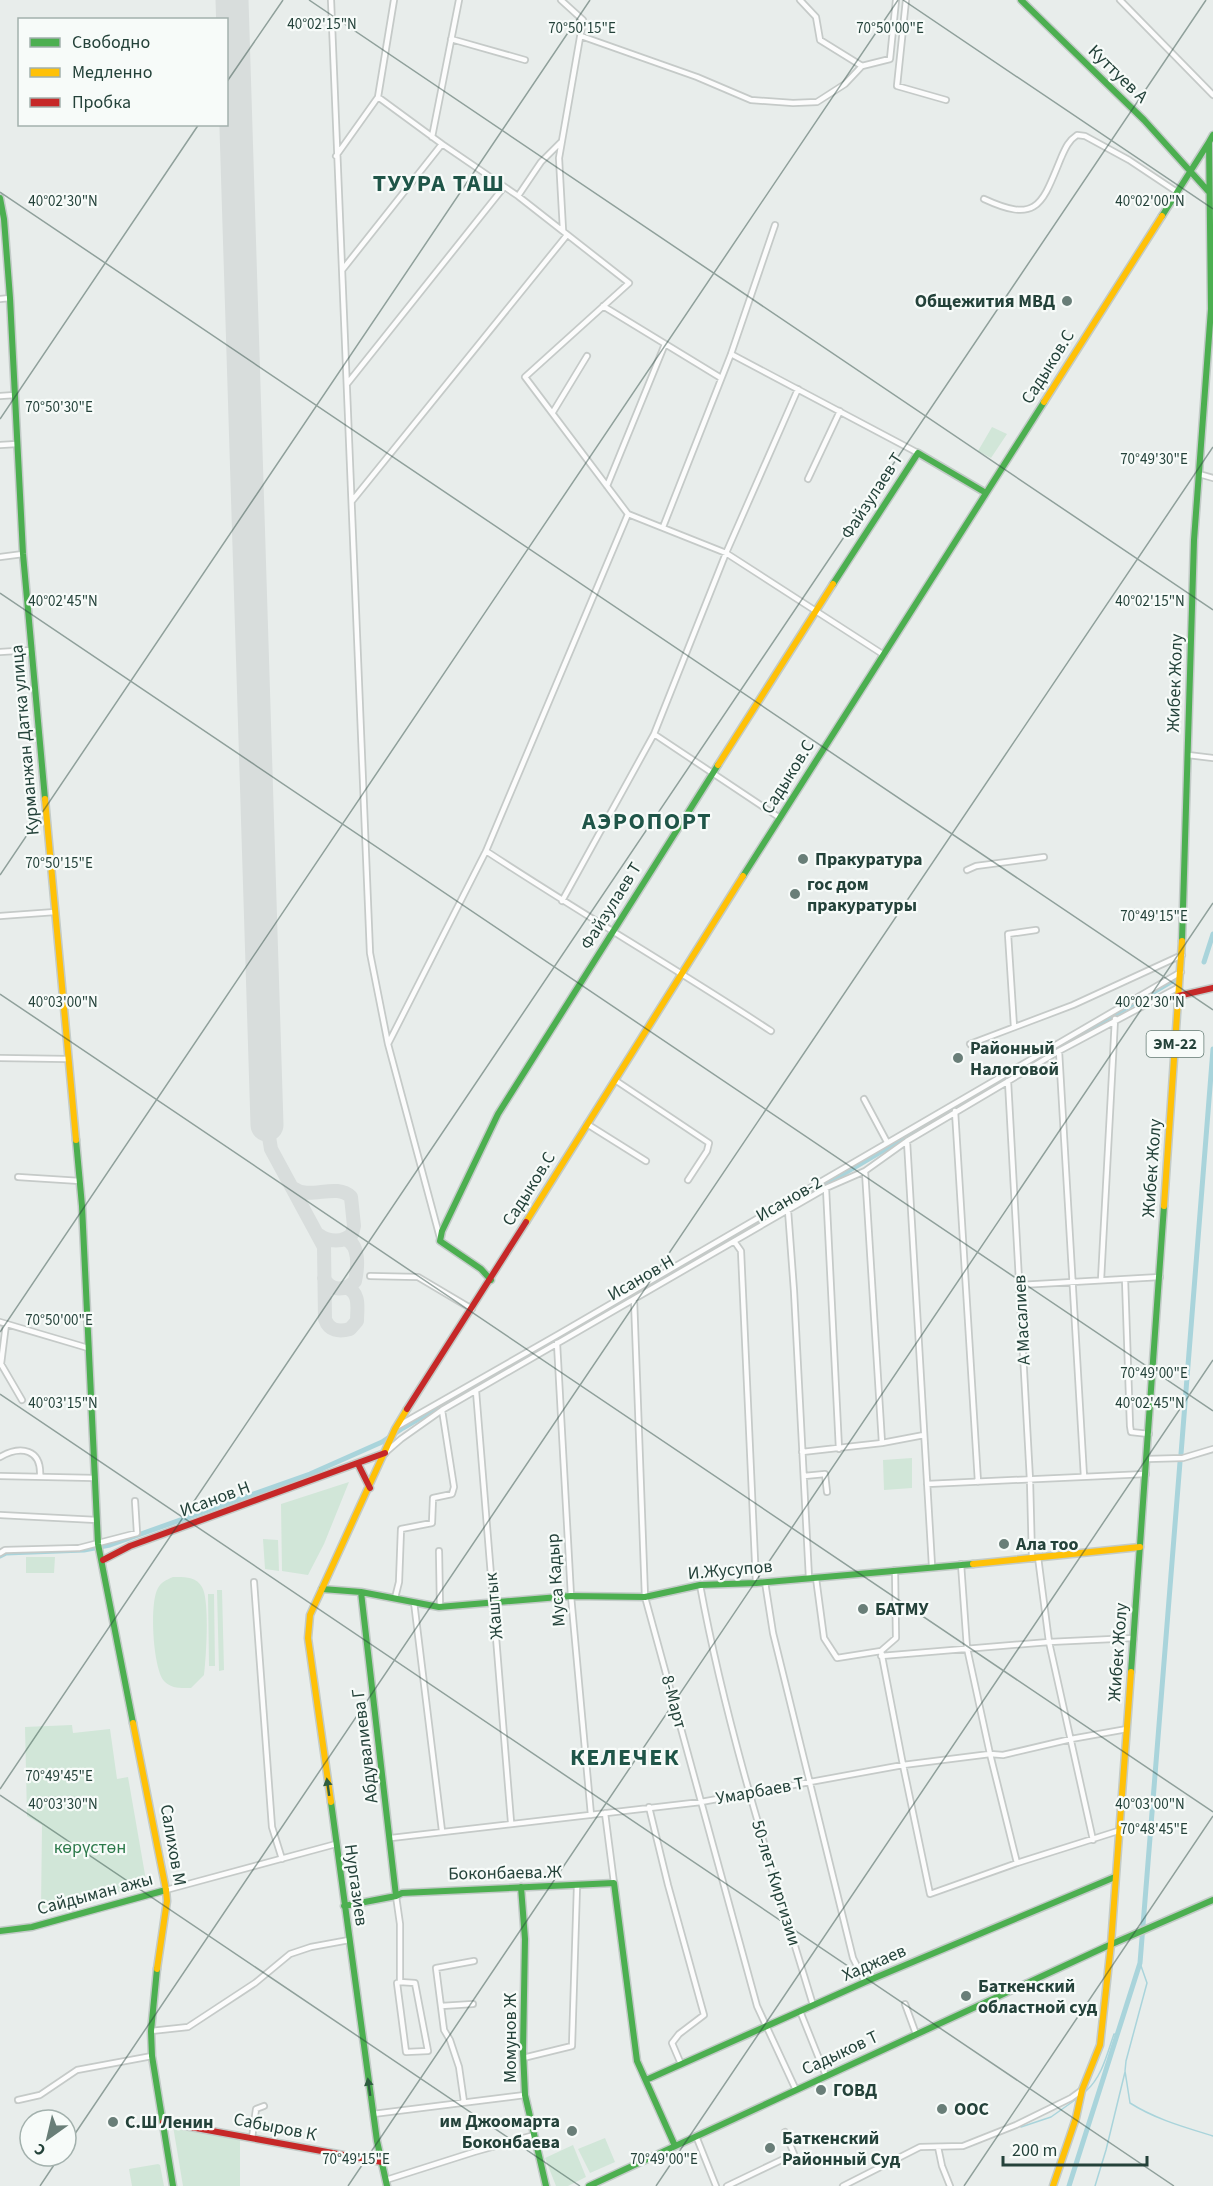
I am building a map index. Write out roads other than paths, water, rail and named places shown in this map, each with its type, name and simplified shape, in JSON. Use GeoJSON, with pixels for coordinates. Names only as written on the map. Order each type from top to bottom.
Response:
{"type":"FeatureCollection","features":[{"type":"Feature","properties":{"kind":"main road","name":"Куттуев А"},"geometry":{"type":"LineString","coordinates":[[1021,0],[1144,120],[1209,192]]}},
{"type":"Feature","properties":{"kind":"main road","name":"ЭМ-22"},"geometry":{"type":"LineString","coordinates":[[1209,142],[1213,135]]}},
{"type":"Feature","properties":{"kind":"main road","name":"Садыков.С"},"geometry":{"type":"LineString","coordinates":[[387,1450],[397,1428],[587,1124],[1209,142]]}},
{"type":"Feature","properties":{"kind":"main road","name":"Жибек Жолу"},"geometry":{"type":"LineString","coordinates":[[1053,2186],[1076,2118],[1082,2090],[1100,2045],[1134,1638],[1182,955],[1194,540],[1210,309],[1209,142]]}},
{"type":"Feature","properties":{"kind":"main road","name":"Курманжан Датка улица"},"geometry":{"type":"LineString","coordinates":[[0,198],[10,298],[23,554],[82,1206],[88,1348]]}},
{"type":"Feature","properties":{"kind":"main road"},"geometry":{"type":"LineString","coordinates":[[918,453],[986,494]]}},
{"type":"Feature","properties":{"kind":"main road","name":"Файзулаев Т"},"geometry":{"type":"LineString","coordinates":[[440,1240],[442,1231],[498,1114],[814,610],[918,453]]}},
{"type":"Feature","properties":{"kind":"main road"},"geometry":{"type":"LineString","coordinates":[[1178,996],[1213,988]]}},
{"type":"Feature","properties":{"kind":"main road"},"geometry":{"type":"LineString","coordinates":[[440,1240],[481,1269],[491,1280]]}},
{"type":"Feature","properties":{"kind":"main road","name":"Салихов М"},"geometry":{"type":"LineString","coordinates":[[88,1348],[99,1545],[166,1890],[167,1901],[153,1998],[151,2031],[152,2056],[172,2186]]}},
{"type":"Feature","properties":{"kind":"main road"},"geometry":{"type":"LineString","coordinates":[[322,1589],[387,1450]]}},
{"type":"Feature","properties":{"kind":"main road","name":"Исанов Н"},"geometry":{"type":"LineString","coordinates":[[103,1560],[130,1546],[357,1464],[387,1450]]}},
{"type":"Feature","properties":{"kind":"main road"},"geometry":{"type":"LineString","coordinates":[[357,1464],[370,1488]]}},
{"type":"Feature","properties":{"kind":"main road","name":"И.Жусупов"},"geometry":{"type":"LineString","coordinates":[[322,1589],[361,1592],[440,1606],[571,1596],[645,1597],[700,1585],[756,1583],[1140,1547]]}},
{"type":"Feature","properties":{"kind":"main road","name":"Нургазиев"},"geometry":{"type":"LineString","coordinates":[[322,1589],[310,1615],[308,1638],[376,2141],[386,2183]]}},
{"type":"Feature","properties":{"kind":"main road","name":"Абдувалиева Г"},"geometry":{"type":"LineString","coordinates":[[361,1592],[396,1896]]}},
{"type":"Feature","properties":{"kind":"main road","name":"Хаджаев"},"geometry":{"type":"LineString","coordinates":[[646,2080],[865,1982],[1115,1877]]}},
{"type":"Feature","properties":{"kind":"main road"},"geometry":{"type":"LineString","coordinates":[[614,1883],[637,2061],[675,2146]]}},
{"type":"Feature","properties":{"kind":"main road","name":"Боконбаева.Ж"},"geometry":{"type":"LineString","coordinates":[[344,1906],[402,1893],[443,1889],[614,1883]]}},
{"type":"Feature","properties":{"kind":"main road","name":"Момунов Ж"},"geometry":{"type":"LineString","coordinates":[[521,1887],[525,1939],[523,2058],[525,2095],[546,2186]]}},
{"type":"Feature","properties":{"kind":"main road","name":"Сайдыман ажы"},"geometry":{"type":"LineString","coordinates":[[0,1931],[32,1927],[166,1890]]}},
{"type":"Feature","properties":{"kind":"main road","name":"Садыков Т"},"geometry":{"type":"LineString","coordinates":[[589,2186],[1108,1945],[1213,1900]]}},
{"type":"Feature","properties":{"kind":"main road","name":"Сабыров К"},"geometry":{"type":"LineString","coordinates":[[163,2122],[382,2162]]}},
{"type":"Feature","properties":{"kind":"street"},"geometry":{"type":"LineString","coordinates":[[331,0],[370,953],[388,1044],[440,1240]]}},
{"type":"Feature","properties":{"kind":"street"},"geometry":{"type":"LineString","coordinates":[[336,156],[378,97],[394,0]]}},
{"type":"Feature","properties":{"kind":"street"},"geometry":{"type":"LineString","coordinates":[[432,137],[459,0]]}},
{"type":"Feature","properties":{"kind":"street"},"geometry":{"type":"LineString","coordinates":[[352,501],[565,232],[559,158],[583,20],[561,0]]}},
{"type":"Feature","properties":{"kind":"street"},"geometry":{"type":"LineString","coordinates":[[800,0],[816,17],[820,40],[862,66]]}},
{"type":"Feature","properties":{"kind":"street"},"geometry":{"type":"LineString","coordinates":[[581,36],[697,77],[751,100],[794,104],[817,102],[846,84],[862,66],[890,59],[896,0]]}},
{"type":"Feature","properties":{"kind":"street"},"geometry":{"type":"LineString","coordinates":[[906,0],[897,86],[946,100]]}},
{"type":"Feature","properties":{"kind":"street"},"geometry":{"type":"LineString","coordinates":[[1120,0],[1213,95]]}},
{"type":"Feature","properties":{"kind":"street"},"geometry":{"type":"LineString","coordinates":[[451,39],[525,60]]}},
{"type":"Feature","properties":{"kind":"street"},"geometry":{"type":"LineString","coordinates":[[378,97],[518,196],[628,283],[525,376],[628,514],[726,553],[884,655]]}},
{"type":"Feature","properties":{"kind":"street"},"geometry":{"type":"LineString","coordinates":[[984,199],[1003,208],[1034,208],[1043,200],[1068,144],[1077,135],[1085,136],[1129,160],[1177,192]]}},
{"type":"Feature","properties":{"kind":"street"},"geometry":{"type":"LineString","coordinates":[[518,196],[541,162],[562,141]]}},
{"type":"Feature","properties":{"kind":"street"},"geometry":{"type":"LineString","coordinates":[[343,269],[442,144]]}},
{"type":"Feature","properties":{"kind":"street"},"geometry":{"type":"LineString","coordinates":[[347,384],[504,187]]}},
{"type":"Feature","properties":{"kind":"street"},"geometry":{"type":"LineString","coordinates":[[663,527],[731,354],[775,225]]}},
{"type":"Feature","properties":{"kind":"street"},"geometry":{"type":"LineString","coordinates":[[0,299],[10,298]]}},
{"type":"Feature","properties":{"kind":"street"},"geometry":{"type":"LineString","coordinates":[[603,306],[721,378]]}},
{"type":"Feature","properties":{"kind":"street"},"geometry":{"type":"LineString","coordinates":[[607,486],[665,344]]}},
{"type":"Feature","properties":{"kind":"street"},"geometry":{"type":"LineString","coordinates":[[731,354],[918,453]]}},
{"type":"Feature","properties":{"kind":"street"},"geometry":{"type":"LineString","coordinates":[[553,412],[587,356]]}},
{"type":"Feature","properties":{"kind":"street"},"geometry":{"type":"LineString","coordinates":[[562,901],[654,734],[726,553],[798,389]]}},
{"type":"Feature","properties":{"kind":"street"},"geometry":{"type":"LineString","coordinates":[[0,396],[15,395]]}},
{"type":"Feature","properties":{"kind":"street"},"geometry":{"type":"LineString","coordinates":[[808,479],[840,411]]}},
{"type":"Feature","properties":{"kind":"street"},"geometry":{"type":"LineString","coordinates":[[0,445],[17,444]]}},
{"type":"Feature","properties":{"kind":"street"},"geometry":{"type":"LineString","coordinates":[[1199,474],[1213,478]]}},
{"type":"Feature","properties":{"kind":"street"},"geometry":{"type":"LineString","coordinates":[[388,1044],[486,851],[628,514]]}},
{"type":"Feature","properties":{"kind":"street"},"geometry":{"type":"LineString","coordinates":[[0,556],[23,554]]}},
{"type":"Feature","properties":{"kind":"street"},"geometry":{"type":"LineString","coordinates":[[0,652],[32,650]]}},
{"type":"Feature","properties":{"kind":"street"},"geometry":{"type":"LineString","coordinates":[[654,734],[780,818]]}},
{"type":"Feature","properties":{"kind":"street"},"geometry":{"type":"LineString","coordinates":[[1188,756],[1213,758]]}},
{"type":"Feature","properties":{"kind":"street"},"geometry":{"type":"LineString","coordinates":[[486,851],[612,933],[682,973],[771,1031]]}},
{"type":"Feature","properties":{"kind":"street"},"geometry":{"type":"LineString","coordinates":[[967,870],[976,866],[1044,857]]}},
{"type":"Feature","properties":{"kind":"street"},"geometry":{"type":"LineString","coordinates":[[0,916],[55,912]]}},
{"type":"Feature","properties":{"kind":"street"},"geometry":{"type":"LineString","coordinates":[[1014,1027],[1008,934],[1036,930]]}},
{"type":"Feature","properties":{"kind":"street"},"geometry":{"type":"LineString","coordinates":[[970,1044],[1073,1005],[1182,955]]}},
{"type":"Feature","properties":{"kind":"street","name":"Исанов-2"},"geometry":{"type":"LineString","coordinates":[[397,1428],[1181,972]]}},
{"type":"Feature","properties":{"kind":"street","name":"Исанов Н"},"geometry":{"type":"LineString","coordinates":[[387,1450],[442,1410],[826,1188],[865,1170],[955,1111],[1059,1051],[1115,1019],[1179,987]]}},
{"type":"Feature","properties":{"kind":"street"},"geometry":{"type":"LineString","coordinates":[[1101,1280],[1115,1019]]}},
{"type":"Feature","properties":{"kind":"street"},"geometry":{"type":"LineString","coordinates":[[1059,1051],[1084,1477]]}},
{"type":"Feature","properties":{"kind":"street"},"geometry":{"type":"LineString","coordinates":[[0,1058],[68,1059]]}},
{"type":"Feature","properties":{"kind":"street"},"geometry":{"type":"LineString","coordinates":[[615,1080],[709,1143],[707,1151],[688,1180]]}},
{"type":"Feature","properties":{"kind":"street","name":"А Масалиев"},"geometry":{"type":"LineString","coordinates":[[1008,1081],[1035,1558],[1048,1642],[1093,1840]]}},
{"type":"Feature","properties":{"kind":"street"},"geometry":{"type":"LineString","coordinates":[[864,1099],[887,1142]]}},
{"type":"Feature","properties":{"kind":"street"},"geometry":{"type":"LineString","coordinates":[[955,1111],[978,1482]]}},
{"type":"Feature","properties":{"kind":"street"},"geometry":{"type":"LineString","coordinates":[[587,1124],[646,1161]]}},
{"type":"Feature","properties":{"kind":"street"},"geometry":{"type":"LineString","coordinates":[[907,1141],[932,1566]]}},
{"type":"Feature","properties":{"kind":"street"},"geometry":{"type":"LineString","coordinates":[[865,1170],[882,1443]]}},
{"type":"Feature","properties":{"kind":"street"},"geometry":{"type":"LineString","coordinates":[[18,1177],[80,1181]]}},
{"type":"Feature","properties":{"kind":"street"},"geometry":{"type":"LineString","coordinates":[[826,1188],[839,1449]]}},
{"type":"Feature","properties":{"kind":"street"},"geometry":{"type":"LineString","coordinates":[[788,1210],[812,1578],[824,1638],[837,1658],[1134,1638]]}},
{"type":"Feature","properties":{"kind":"street"},"geometry":{"type":"LineString","coordinates":[[734,1241],[741,1251],[756,1583]]}},
{"type":"Feature","properties":{"kind":"street"},"geometry":{"type":"LineString","coordinates":[[370,1276],[418,1277],[472,1309]]}},
{"type":"Feature","properties":{"kind":"street"},"geometry":{"type":"LineString","coordinates":[[1020,1285],[1160,1277]]}},
{"type":"Feature","properties":{"kind":"street"},"geometry":{"type":"LineString","coordinates":[[1125,1279],[1130,1426],[1131,1432],[1149,1434]]}},
{"type":"Feature","properties":{"kind":"street","name":"8-Март"},"geometry":{"type":"LineString","coordinates":[[634,1299],[645,1597],[757,2006],[796,2090]]}},
{"type":"Feature","properties":{"kind":"street"},"geometry":{"type":"LineString","coordinates":[[22,1400],[1,1364],[3,1323],[88,1348]]}},
{"type":"Feature","properties":{"kind":"street","name":"Муса Кадыр"},"geometry":{"type":"LineString","coordinates":[[557,1343],[571,1596],[591,1815]]}},
{"type":"Feature","properties":{"kind":"street","name":"Жаштык"},"geometry":{"type":"LineString","coordinates":[[476,1391],[511,1822]]}},
{"type":"Feature","properties":{"kind":"street"},"geometry":{"type":"LineString","coordinates":[[395,1598],[399,1582],[400,1529],[432,1523],[433,1498],[452,1494],[454,1487],[442,1410]]}},
{"type":"Feature","properties":{"kind":"street"},"geometry":{"type":"LineString","coordinates":[[802,1452],[839,1449],[924,1435]]}},
{"type":"Feature","properties":{"kind":"street"},"geometry":{"type":"LineString","coordinates":[[0,1457],[10,1451],[22,1449],[36,1456],[41,1467],[40,1477]]}},
{"type":"Feature","properties":{"kind":"street"},"geometry":{"type":"LineString","coordinates":[[1147,1459],[1183,1458],[1213,1449]]}},
{"type":"Feature","properties":{"kind":"street"},"geometry":{"type":"LineString","coordinates":[[804,1476],[825,1474],[827,1492]]}},
{"type":"Feature","properties":{"kind":"street"},"geometry":{"type":"LineString","coordinates":[[927,1484],[1146,1474]]}},
{"type":"Feature","properties":{"kind":"street"},"geometry":{"type":"LineString","coordinates":[[0,1476],[95,1478]]}},
{"type":"Feature","properties":{"kind":"street"},"geometry":{"type":"LineString","coordinates":[[0,1553],[5,1550],[79,1548],[99,1545],[137,1533],[135,1501]]}},
{"type":"Feature","properties":{"kind":"street"},"geometry":{"type":"LineString","coordinates":[[0,1515],[97,1520]]}},
{"type":"Feature","properties":{"kind":"street"},"geometry":{"type":"LineString","coordinates":[[439,1551],[440,1606]]}},
{"type":"Feature","properties":{"kind":"street"},"geometry":{"type":"LineString","coordinates":[[961,1564],[967,1648],[1017,1863]]}},
{"type":"Feature","properties":{"kind":"street"},"geometry":{"type":"LineString","coordinates":[[881,1654],[896,1638],[896,1570]]}},
{"type":"Feature","properties":{"kind":"street"},"geometry":{"type":"LineString","coordinates":[[254,1582],[272,1827],[282,1859]]}},
{"type":"Feature","properties":{"kind":"street"},"geometry":{"type":"LineString","coordinates":[[765,1582],[772,1633],[853,1958],[865,1982]]}},
{"type":"Feature","properties":{"kind":"street","name":"50-лет Киргизии"},"geometry":{"type":"LineString","coordinates":[[700,1585],[750,1792],[813,2005]]}},
{"type":"Feature","properties":{"kind":"street"},"geometry":{"type":"LineString","coordinates":[[414,1602],[442,1831]]}},
{"type":"Feature","properties":{"kind":"street"},"geometry":{"type":"LineString","coordinates":[[881,1654],[930,1894],[1118,1831]]}},
{"type":"Feature","properties":{"kind":"street","name":"Умарбаев Т"},"geometry":{"type":"LineString","coordinates":[[391,1838],[511,1822],[701,1802],[903,1765],[990,1754],[1003,1755],[1127,1729]]}},
{"type":"Feature","properties":{"kind":"street"},"geometry":{"type":"LineString","coordinates":[[649,1807],[704,2015],[679,2034],[672,2043],[681,2064]]}},
{"type":"Feature","properties":{"kind":"street"},"geometry":{"type":"LineString","coordinates":[[605,1813],[614,1883]]}},
{"type":"Feature","properties":{"kind":"street","name":"Сайдыман ажы"},"geometry":{"type":"LineString","coordinates":[[166,1890],[336,1844]]}},
{"type":"Feature","properties":{"kind":"street"},"geometry":{"type":"LineString","coordinates":[[523,2058],[572,2046],[577,1886]]}},
{"type":"Feature","properties":{"kind":"street"},"geometry":{"type":"LineString","coordinates":[[396,1896],[400,1924],[400,1982],[397,1983],[406,2052],[428,2051],[415,1983],[400,1982]]}},
{"type":"Feature","properties":{"kind":"street"},"geometry":{"type":"LineString","coordinates":[[151,2031],[188,2027],[255,1983],[290,1954],[311,1947],[349,1940]]}},
{"type":"Feature","properties":{"kind":"street"},"geometry":{"type":"LineString","coordinates":[[464,2102],[459,2067],[450,2040],[444,2030],[436,1968],[474,1962]]}},
{"type":"Feature","properties":{"kind":"street"},"geometry":{"type":"LineString","coordinates":[[441,2006],[473,2004]]}},
{"type":"Feature","properties":{"kind":"street"},"geometry":{"type":"LineString","coordinates":[[905,2004],[916,2034]]}},
{"type":"Feature","properties":{"kind":"street"},"geometry":{"type":"LineString","coordinates":[[800,2011],[826,2076]]}},
{"type":"Feature","properties":{"kind":"street"},"geometry":{"type":"LineString","coordinates":[[18,2100],[40,2096],[76,2070],[152,2056]]}},
{"type":"Feature","properties":{"kind":"street"},"geometry":{"type":"LineString","coordinates":[[843,2186],[920,2147],[963,2146],[1016,2125],[1071,2098],[1082,2090]]}},
{"type":"Feature","properties":{"kind":"street"},"geometry":{"type":"LineString","coordinates":[[373,2114],[525,2095]]}},
{"type":"Feature","properties":{"kind":"street"},"geometry":{"type":"LineString","coordinates":[[252,2138],[256,2109],[264,2106]]}},
{"type":"Feature","properties":{"kind":"street"},"geometry":{"type":"LineString","coordinates":[[727,2186],[794,2154],[785,2132]]}},
{"type":"Feature","properties":{"kind":"street"},"geometry":{"type":"LineString","coordinates":[[386,2183],[485,2148],[534,2135]]}},
{"type":"Feature","properties":{"kind":"street"},"geometry":{"type":"LineString","coordinates":[[696,2136],[716,2186]]}},
{"type":"Feature","properties":{"kind":"street"},"geometry":{"type":"LineString","coordinates":[[938,2146],[942,2166],[950,2186]]}},
{"type":"Feature","properties":{"kind":"waterway"},"geometry":{"type":"LineString","coordinates":[[1204,962],[1213,934]]}},
{"type":"Feature","properties":{"kind":"waterway"},"geometry":{"type":"LineString","coordinates":[[0,1556],[6,1553],[84,1550],[110,1545],[310,1474],[382,1442],[1174,980]]}},
{"type":"Feature","properties":{"kind":"waterway"},"geometry":{"type":"LineString","coordinates":[[1181,1454],[1213,1049]]}},
{"type":"Feature","properties":{"kind":"waterway"},"geometry":{"type":"LineString","coordinates":[[1069,2186],[1140,1963],[1180,1462]]}},
{"type":"Feature","properties":{"kind":"waterway"},"geometry":{"type":"LineString","coordinates":[[1140,1963],[1147,1983],[1126,2061],[1125,2071],[1130,2103],[1160,2118],[1213,2136]]}},
{"type":"Feature","properties":{"kind":"waterway"},"geometry":{"type":"LineString","coordinates":[[1086,2091],[1100,2072],[1114,2034],[1118,2036]]}},
{"type":"Feature","properties":{"kind":"waterway"},"geometry":{"type":"LineString","coordinates":[[1095,2186],[1125,2072]]}},
{"type":"Feature","properties":{"kind":"waterway"},"geometry":{"type":"LineString","coordinates":[[1021,2127],[1051,2117],[1075,2100]]}},
{"type":"Feature","properties":{"kind":"place","name":"Общежития МВД"},"geometry":{"type":"Point","coordinates":[1067,301]}},
{"type":"Feature","properties":{"kind":"place","name":"Пракуратура"},"geometry":{"type":"Point","coordinates":[803,859]}},
{"type":"Feature","properties":{"kind":"place","name":"гос дом пракуратуры"},"geometry":{"type":"Point","coordinates":[795,894]}},
{"type":"Feature","properties":{"kind":"place","name":"Районный Налоговой"},"geometry":{"type":"Point","coordinates":[958,1058]}},
{"type":"Feature","properties":{"kind":"place","name":"Ала тоо"},"geometry":{"type":"Point","coordinates":[1004,1544]}},
{"type":"Feature","properties":{"kind":"place","name":"БАТМУ"},"geometry":{"type":"Point","coordinates":[863,1609]}},
{"type":"Feature","properties":{"kind":"place","name":"Баткенский областной суд"},"geometry":{"type":"Point","coordinates":[966,1996]}},
{"type":"Feature","properties":{"kind":"place","name":"ГОВД"},"geometry":{"type":"Point","coordinates":[821,2090]}},
{"type":"Feature","properties":{"kind":"place","name":"ООС"},"geometry":{"type":"Point","coordinates":[942,2109]}},
{"type":"Feature","properties":{"kind":"place","name":"С.Ш Ленин"},"geometry":{"type":"Point","coordinates":[113,2122]}},
{"type":"Feature","properties":{"kind":"place","name":"им Джоомарта Боконбаева"},"geometry":{"type":"Point","coordinates":[572,2131]}},
{"type":"Feature","properties":{"kind":"place","name":"Баткенский Районный Суд"},"geometry":{"type":"Point","coordinates":[770,2148]}},
{"type":"Feature","properties":{"kind":"district","name":"ТУУРА ТАШ"},"geometry":{"type":"Point","coordinates":[439,183]}},
{"type":"Feature","properties":{"kind":"district","name":"АЭРОПОРТ"},"geometry":{"type":"Point","coordinates":[647,821]}},
{"type":"Feature","properties":{"kind":"district","name":"КЕЛЕЧЕК"},"geometry":{"type":"Point","coordinates":[625,1757]}},
{"type":"Feature","properties":{"kind":"park label","name":"көрүстөн"},"geometry":{"type":"Point","coordinates":[90,1847]}}]}
